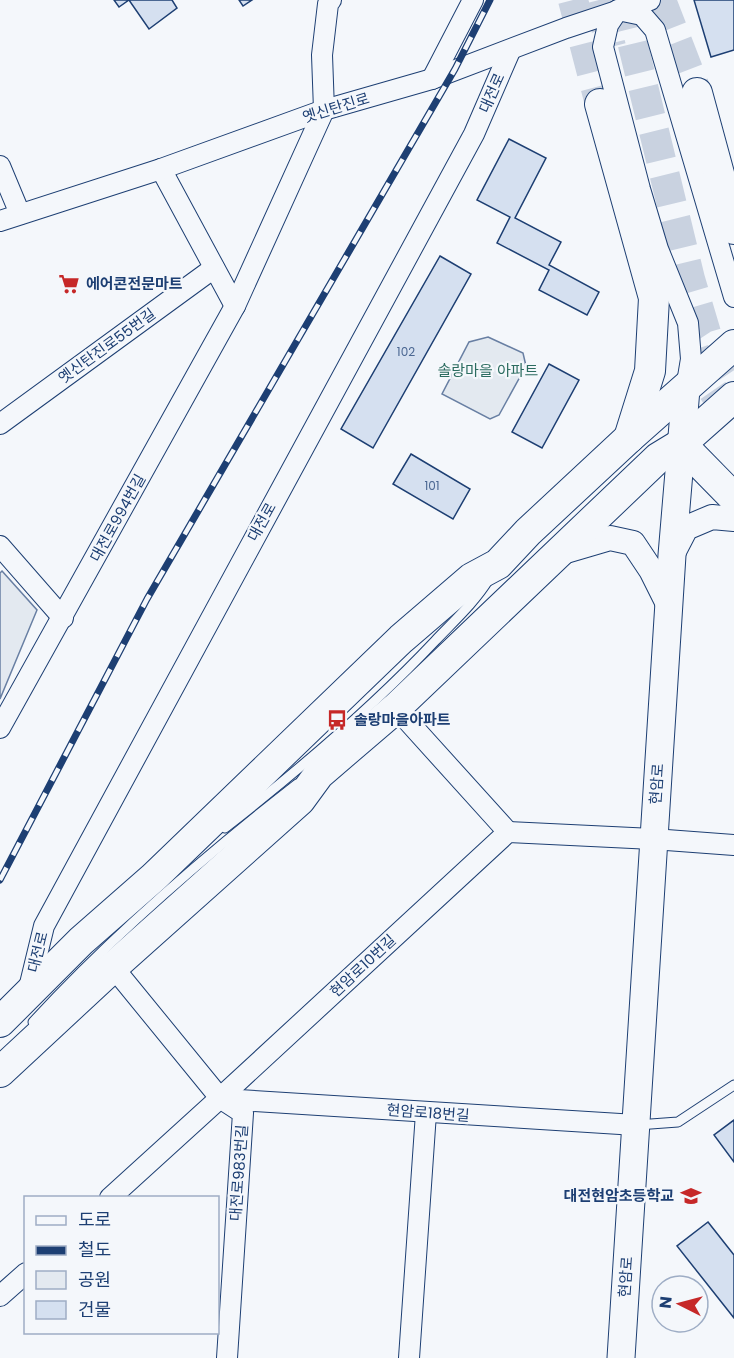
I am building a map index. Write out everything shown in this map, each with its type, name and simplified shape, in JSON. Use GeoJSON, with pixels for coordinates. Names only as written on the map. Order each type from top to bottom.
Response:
{"type":"FeatureCollection","features":[{"type":"Feature","properties":{"kind":"main road"},"geometry":{"type":"LineString","coordinates":[[697,93],[734,229]]}},
{"type":"Feature","properties":{"kind":"main road"},"geometry":{"type":"LineString","coordinates":[[600,104],[654,298],[650,370],[629,438]]}},
{"type":"Feature","properties":{"kind":"main road","name":"대전로"},"geometry":{"type":"LineString","coordinates":[[14,1025],[26,996],[81,941],[154,877],[401,639],[472,578],[498,564],[528,532],[629,438],[734,345]]}},
{"type":"Feature","properties":{"kind":"main road","name":"현암로"},"geometry":{"type":"LineString","coordinates":[[621,1358],[672,555],[686,389]]}},
{"type":"Feature","properties":{"kind":"main road"},"geometry":{"type":"LineString","coordinates":[[1,1062],[113,967],[300,800],[320,774],[396,708],[658,458],[681,444],[734,397]]}},
{"type":"Feature","properties":{"kind":"main road"},"geometry":{"type":"LineString","coordinates":[[681,444],[734,498]]}},
{"type":"Feature","properties":{"kind":"street","name":"대전로994번길"},"geometry":{"type":"LineString","coordinates":[[0,728],[235,306],[324,110],[321,55],[328,4],[331,0]]}},
{"type":"Feature","properties":{"kind":"street"},"geometry":{"type":"LineString","coordinates":[[432,79],[473,0]]}},
{"type":"Feature","properties":{"kind":"street","name":"옛신탄진로"},"geometry":{"type":"LineString","coordinates":[[0,221],[161,169],[324,110],[432,79],[566,28],[650,0]]}},
{"type":"Feature","properties":{"kind":"street"},"geometry":{"type":"LineString","coordinates":[[686,389],[691,359],[688,323],[658,249],[603,47],[608,25],[618,10],[642,15],[655,30],[734,297]]}},
{"type":"Feature","properties":{"kind":"street"},"geometry":{"type":"LineString","coordinates":[[566,28],[589,35],[603,47]]}},
{"type":"Feature","properties":{"kind":"street","name":"대전로"},"geometry":{"type":"LineString","coordinates":[[26,996],[44,926],[474,134],[510,51]]}},
{"type":"Feature","properties":{"kind":"street"},"geometry":{"type":"LineString","coordinates":[[0,166],[20,214]]}},
{"type":"Feature","properties":{"kind":"street"},"geometry":{"type":"LineString","coordinates":[[161,169],[235,306]]}},
{"type":"Feature","properties":{"kind":"street","name":"옛신탄진로55번길"},"geometry":{"type":"LineString","coordinates":[[0,424],[214,267]]}},
{"type":"Feature","properties":{"kind":"street"},"geometry":{"type":"LineString","coordinates":[[672,555],[687,528],[712,517],[734,519]]}},
{"type":"Feature","properties":{"kind":"street"},"geometry":{"type":"LineString","coordinates":[[559,553],[610,538],[633,543],[651,570],[669,606]]}},
{"type":"Feature","properties":{"kind":"street"},"geometry":{"type":"LineString","coordinates":[[0,546],[63,618]]}},
{"type":"Feature","properties":{"kind":"street"},"geometry":{"type":"LineString","coordinates":[[396,708],[508,832],[734,845]]}},
{"type":"Feature","properties":{"kind":"street","name":"현암로10번길"},"geometry":{"type":"LineString","coordinates":[[111,1196],[508,832]]}},
{"type":"Feature","properties":{"kind":"street","name":"대전로983번길"},"geometry":{"type":"LineString","coordinates":[[113,967],[220,1098],[243,1113],[227,1358]]}},
{"type":"Feature","properties":{"kind":"street","name":"현암로18번길"},"geometry":{"type":"LineString","coordinates":[[220,1098],[636,1125]]}},
{"type":"Feature","properties":{"kind":"street"},"geometry":{"type":"LineString","coordinates":[[409,1358],[426,1113]]}},
{"type":"Feature","properties":{"kind":"street"},"geometry":{"type":"LineString","coordinates":[[0,1296],[24,1276]]}},
{"type":"Feature","properties":{"kind":"lane"},"geometry":{"type":"LineString","coordinates":[[213,837],[308,761],[409,669],[480,594],[498,564]]}},
{"type":"Feature","properties":{"kind":"lane"},"geometry":{"type":"LineString","coordinates":[[14,1025],[50,1003],[205,857],[296,784],[320,774]]}},
{"type":"Feature","properties":{"kind":"lane"},"geometry":{"type":"LineString","coordinates":[[154,877],[198,848]]}},
{"type":"Feature","properties":{"kind":"lane"},"geometry":{"type":"LineString","coordinates":[[636,1125],[678,1122],[734,1085]]}},
{"type":"Feature","properties":{"kind":"green space","name":"솔랑마을 아파트"},"geometry":{"type":"Polygon","coordinates":[[[488,337],[523,353],[526,366],[499,415],[490,419],[442,394],[469,342],[488,337]]]}},
{"type":"Feature","properties":{"kind":"green space"},"geometry":{"type":"Polygon","coordinates":[[[2,571],[37,610],[0,699],[0,573],[2,571]]]}},
{"type":"Feature","properties":{"kind":"building"},"geometry":{"type":"Polygon","coordinates":[[[114,0],[129,0],[119,7],[114,0]]]}},
{"type":"Feature","properties":{"kind":"building"},"geometry":{"type":"Polygon","coordinates":[[[129,0],[172,0],[177,8],[149,29],[129,0]]]}},
{"type":"Feature","properties":{"kind":"building"},"geometry":{"type":"Polygon","coordinates":[[[239,0],[252,0],[243,6],[239,0]]]}},
{"type":"Feature","properties":{"kind":"building"},"geometry":{"type":"Polygon","coordinates":[[[694,0],[734,0],[734,50],[711,57],[694,0]]]}},
{"type":"Feature","properties":{"kind":"building"},"geometry":{"type":"Polygon","coordinates":[[[509,139],[546,158],[515,218],[561,242],[549,265],[599,292],[587,315],[539,290],[549,270],[497,243],[510,217],[477,200],[509,139]]]}},
{"type":"Feature","properties":{"kind":"building"},"geometry":{"type":"Polygon","coordinates":[[[440,256],[471,274],[373,448],[341,429],[440,256]]]}},
{"type":"Feature","properties":{"kind":"building"},"geometry":{"type":"Polygon","coordinates":[[[549,364],[579,380],[542,448],[512,432],[549,364]]]}},
{"type":"Feature","properties":{"kind":"building"},"geometry":{"type":"Polygon","coordinates":[[[411,454],[470,489],[453,519],[393,484],[411,454]]]}},
{"type":"Feature","properties":{"kind":"building"},"geometry":{"type":"Polygon","coordinates":[[[734,1120],[734,1162],[714,1135],[734,1120]]]}},
{"type":"Feature","properties":{"kind":"building"},"geometry":{"type":"Polygon","coordinates":[[[708,1222],[734,1255],[734,1318],[710,1288],[710,1274],[699,1274],[677,1246],[708,1222]]]}},
{"type":"Feature","properties":{"kind":"tunnel"},"geometry":{"type":"LineString","coordinates":[[573,0],[600,104]]}},
{"type":"Feature","properties":{"kind":"tunnel"},"geometry":{"type":"LineString","coordinates":[[599,0],[611,47]]}},
{"type":"Feature","properties":{"kind":"tunnel"},"geometry":{"type":"LineString","coordinates":[[622,0],[690,279],[706,333],[734,375]]}},
{"type":"Feature","properties":{"kind":"tunnel"},"geometry":{"type":"LineString","coordinates":[[661,0],[697,93]]}},
{"type":"Feature","properties":{"kind":"tunnel"},"geometry":{"type":"LineString","coordinates":[[694,350],[703,376],[734,421]]}},
{"type":"Feature","properties":{"kind":"railway"},"geometry":{"type":"LineString","coordinates":[[0,880],[147,599],[455,69],[490,0]]}},
{"type":"Feature","properties":{"kind":"place","name":"에어콘전문마트"},"geometry":{"type":"Point","coordinates":[69,284]}},
{"type":"Feature","properties":{"kind":"place","name":"솔랑마을아파트"},"geometry":{"type":"Point","coordinates":[337,720]}},
{"type":"Feature","properties":{"kind":"place","name":"대전현암초등학교"},"geometry":{"type":"Point","coordinates":[691,1196]}}]}
